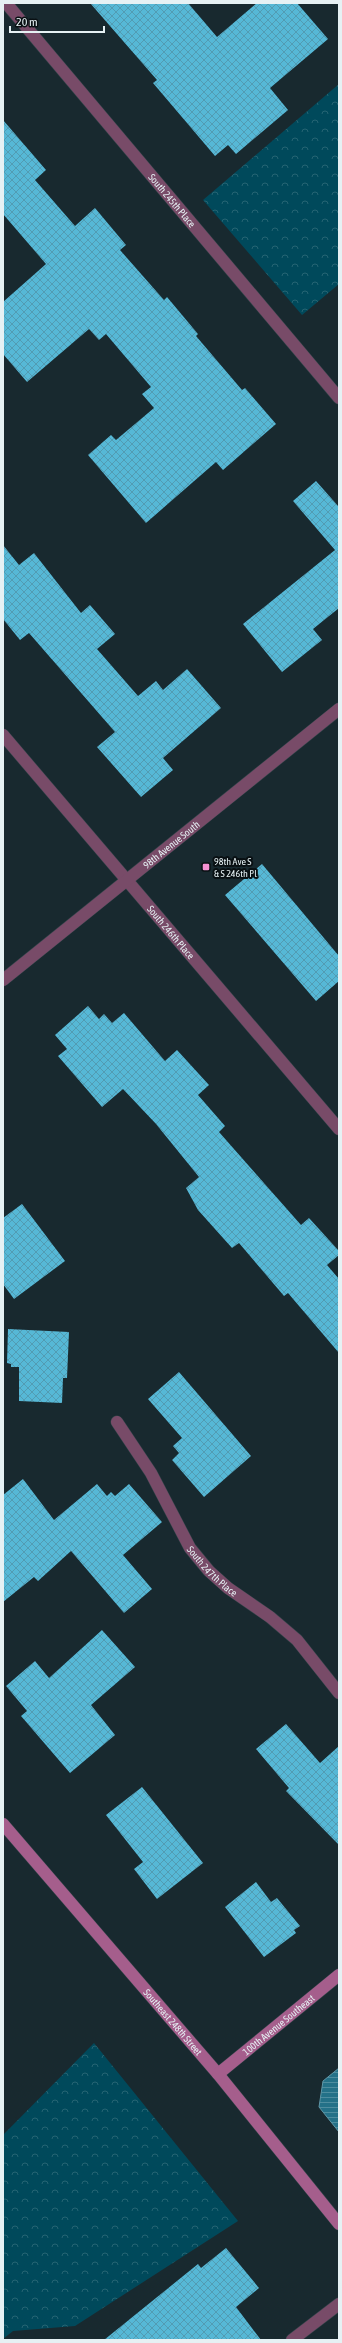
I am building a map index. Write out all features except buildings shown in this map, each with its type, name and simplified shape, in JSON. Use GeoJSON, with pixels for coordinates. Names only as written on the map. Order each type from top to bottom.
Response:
{"type":"FeatureCollection","features":[{"type":"Feature","properties":{"kind":"street","name":"South 245th Place"},"geometry":{"type":"LineString","coordinates":[[6,3],[339,398]]}},
{"type":"Feature","properties":{"kind":"street","name":"98th Avenue South"},"geometry":{"type":"LineString","coordinates":[[3,980],[339,709]]}},
{"type":"Feature","properties":{"kind":"street","name":"South 246th Place"},"geometry":{"type":"LineString","coordinates":[[3,735],[339,1129]]}},
{"type":"Feature","properties":{"kind":"street","name":"South 247th Place"},"geometry":{"type":"LineString","coordinates":[[117,1422],[151,1474],[190,1548],[209,1571],[228,1588],[270,1617],[297,1640],[339,1693]]}},
{"type":"Feature","properties":{"kind":"street","name":"Southeast 248th Street"},"geometry":{"type":"LineString","coordinates":[[3,1824],[218,2074],[339,2224]]}},
{"type":"Feature","properties":{"kind":"street","name":"100th Avenue Southeast"},"geometry":{"type":"LineString","coordinates":[[218,2074],[339,1974]]}},
{"type":"Feature","properties":{"kind":"street"},"geometry":{"type":"LineString","coordinates":[[292,2340],[339,2304]]}},
{"type":"Feature","properties":{"kind":"green space"},"geometry":{"type":"Polygon","coordinates":[[[339,84],[339,284],[302,315],[203,200],[339,84]]]}},
{"type":"Feature","properties":{"kind":"green space"},"geometry":{"type":"Polygon","coordinates":[[[94,2043],[238,2221],[75,2326],[13,2331],[3,2339],[3,2135],[94,2043]]]}},
{"type":"Feature","properties":{"kind":"shaded area"},"geometry":{"type":"Polygon","coordinates":[[[339,2068],[339,2132],[319,2107],[323,2081],[339,2068]]]}},
{"type":"Feature","properties":{"kind":"place","name":"98th Ave S & S 246th Pl"},"geometry":{"type":"Point","coordinates":[206,867]}}]}
